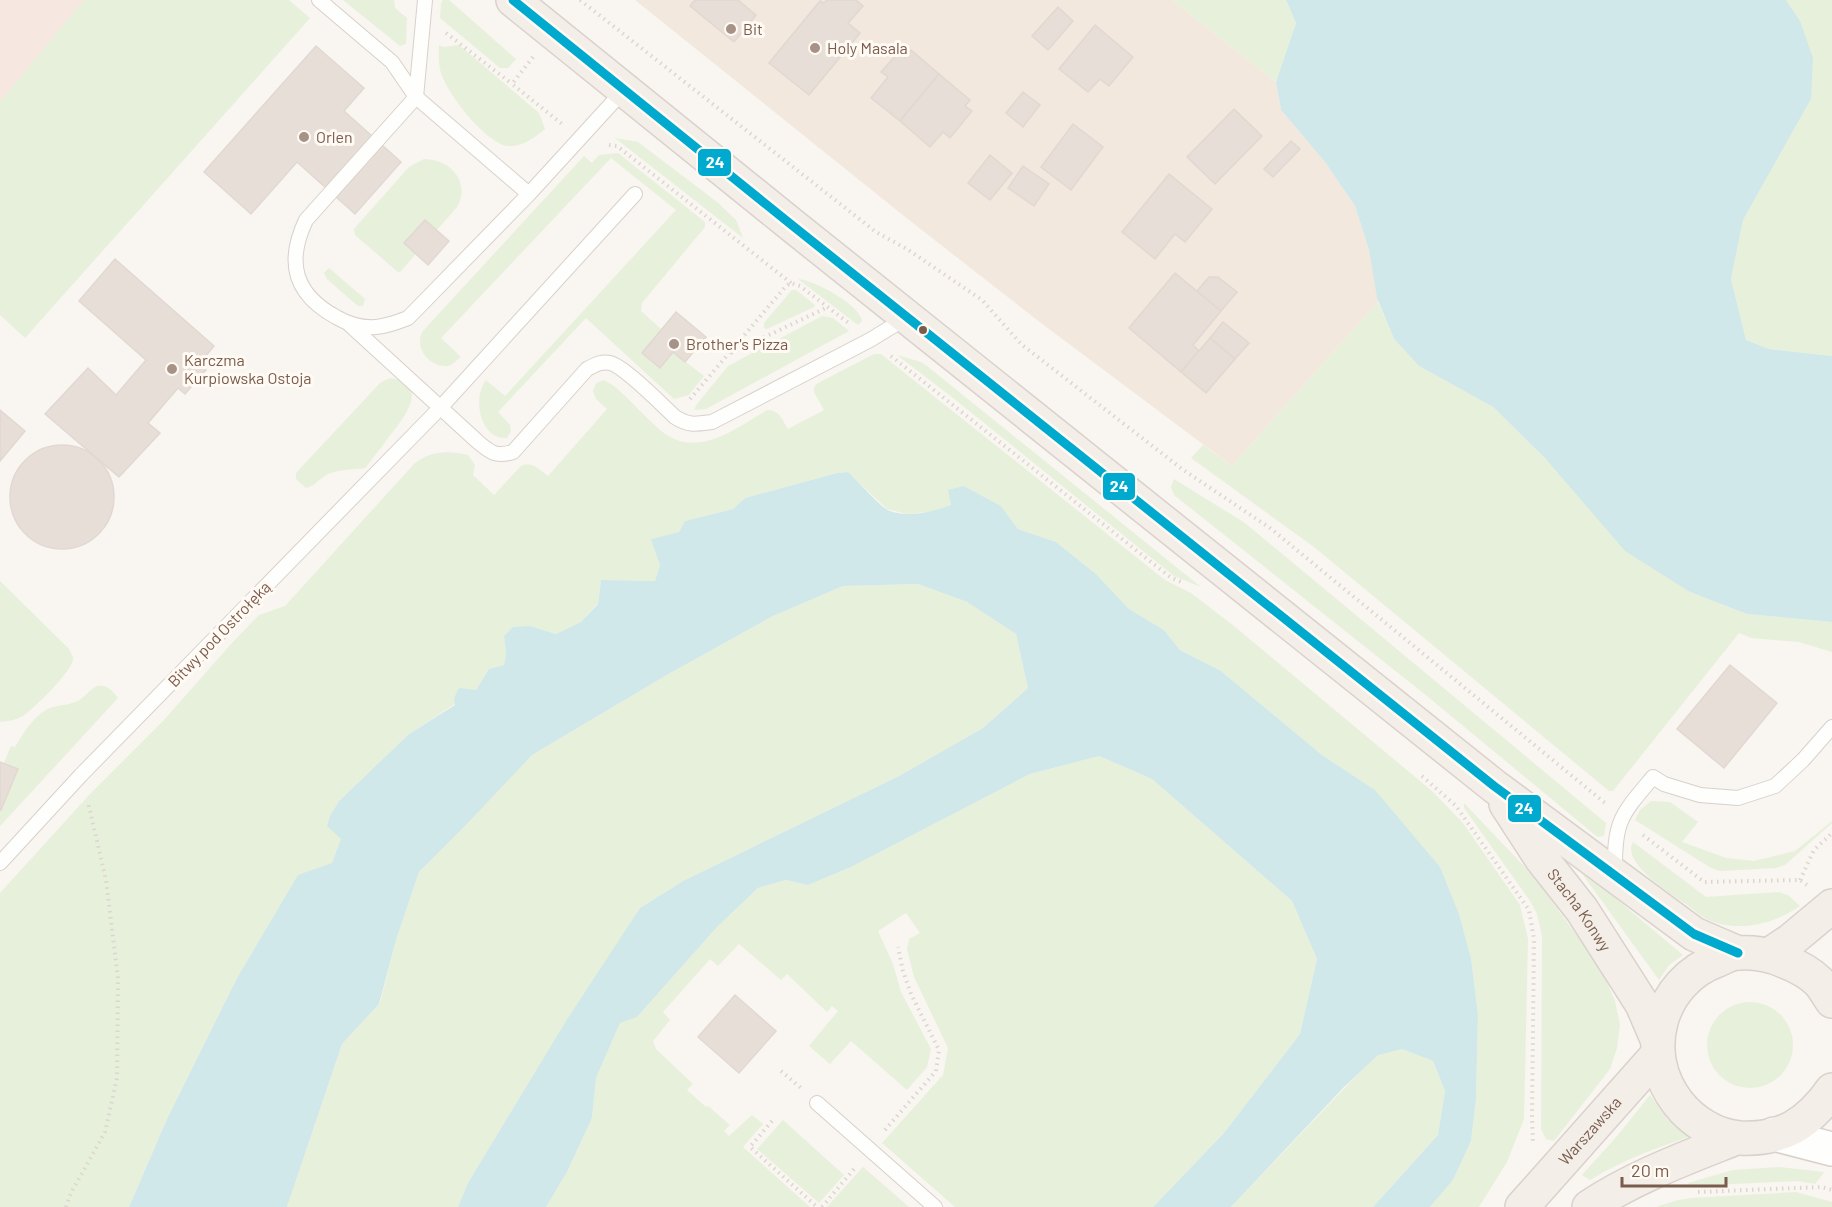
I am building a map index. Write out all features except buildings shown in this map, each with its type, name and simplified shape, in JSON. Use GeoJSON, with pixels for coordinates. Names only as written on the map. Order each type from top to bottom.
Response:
{"type":"FeatureCollection","features":[{"type":"Feature","properties":{"kind":"main road","name":"Stacha Konwy"},"geometry":{"type":"LineString","coordinates":[[513,0],[1494,786],[1694,934],[1801,968],[1818,982],[1832,1001]]}},
{"type":"Feature","properties":{"kind":"main road","name":"Stacha Konwy"},"geometry":{"type":"LineString","coordinates":[[1494,786],[1541,858],[1582,910],[1641,1004],[1657,1046],[1661,1072],[1670,1093],[1686,1113],[1703,1125],[1736,1138]]}},
{"type":"Feature","properties":{"kind":"main road"},"geometry":{"type":"LineString","coordinates":[[1657,1046],[1666,1005],[1682,983],[1706,964],[1753,954],[1790,941],[1820,896]]}},
{"type":"Feature","properties":{"kind":"main road","name":"Warszawska"},"geometry":{"type":"LineString","coordinates":[[1522,1207],[1657,1046]]}},
{"type":"Feature","properties":{"kind":"main road"},"geometry":{"type":"LineString","coordinates":[[1589,1207],[1615,1190],[1736,1138],[1758,1138],[1789,1130],[1812,1115],[1832,1090]]}},
{"type":"Feature","properties":{"kind":"street"},"geometry":{"type":"LineString","coordinates":[[1774,1134],[1832,1149]]}},
{"type":"Feature","properties":{"kind":"lane"},"geometry":{"type":"LineString","coordinates":[[319,0],[392,62],[416,97],[529,194]]}},
{"type":"Feature","properties":{"kind":"lane"},"geometry":{"type":"LineString","coordinates":[[425,0],[416,97],[306,220],[298,238],[295,260],[298,280],[307,295],[322,310],[349,324],[490,452],[502,455],[513,452],[587,369],[601,362],[612,364],[625,372],[684,423],[712,422],[870,340],[907,317]]}},
{"type":"Feature","properties":{"kind":"lane"},"geometry":{"type":"LineString","coordinates":[[349,324],[375,327],[408,318],[529,194],[624,90]]}},
{"type":"Feature","properties":{"kind":"lane","name":"Bitwy pod Ostrołęką"},"geometry":{"type":"LineString","coordinates":[[0,863],[81,775],[441,407],[635,194]]}},
{"type":"Feature","properties":{"kind":"lane"},"geometry":{"type":"LineString","coordinates":[[1615,874],[1616,834],[1621,818],[1653,777],[1664,784],[1700,795],[1738,798],[1776,786],[1832,727]]}},
{"type":"Feature","properties":{"kind":"lane"},"geometry":{"type":"LineString","coordinates":[[817,1103],[935,1207]]}},
{"type":"Feature","properties":{"kind":"path"},"geometry":{"type":"LineString","coordinates":[[580,0],[876,232],[908,249],[982,300],[1021,344],[1182,469],[1270,528],[1621,818],[1704,882],[1800,880],[1820,896]]}},
{"type":"Feature","properties":{"kind":"path"},"geometry":{"type":"LineString","coordinates":[[423,16],[512,84]]}},
{"type":"Feature","properties":{"kind":"path"},"geometry":{"type":"LineString","coordinates":[[580,139],[617,146],[791,283],[800,285],[1170,577],[1190,586]]}},
{"type":"Feature","properties":{"kind":"path"},"geometry":{"type":"LineString","coordinates":[[675,417],[786,285],[791,283]]}},
{"type":"Feature","properties":{"kind":"path"},"geometry":{"type":"LineString","coordinates":[[728,355],[828,308]]}},
{"type":"Feature","properties":{"kind":"path"},"geometry":{"type":"LineString","coordinates":[[1415,769],[1456,806],[1529,910],[1534,939],[1532,1143]]}},
{"type":"Feature","properties":{"kind":"path"},"geometry":{"type":"LineString","coordinates":[[66,1207],[71,1193],[105,1132],[117,1077],[118,979],[106,880],[81,775]]}},
{"type":"Feature","properties":{"kind":"path"},"geometry":{"type":"LineString","coordinates":[[1800,880],[1814,850],[1832,833]]}},
{"type":"Feature","properties":{"kind":"path"},"geometry":{"type":"LineString","coordinates":[[822,1207],[868,1149],[936,1071],[939,1050],[911,994],[898,947]]}},
{"type":"Feature","properties":{"kind":"path"},"geometry":{"type":"LineString","coordinates":[[772,1121],[750,1148],[817,1207]]}},
{"type":"Feature","properties":{"kind":"path"},"geometry":{"type":"LineString","coordinates":[[1691,1192],[1822,1187],[1832,1190]]}},
{"type":"Feature","properties":{"kind":"shaded area"},"geometry":{"type":"Polygon","coordinates":[[[0,0],[119,0],[0,135],[0,0]]]}},
{"type":"Feature","properties":{"kind":"shaded area"},"geometry":{"type":"Polygon","coordinates":[[[635,0],[1172,0],[1276,82],[1281,110],[1325,162],[1355,206],[1369,250],[1378,302],[1232,466],[1041,323],[909,220],[635,0]]]}},
{"type":"Feature","properties":{"kind":"green space"},"geometry":{"type":"Polygon","coordinates":[[[84,0],[289,0],[310,18],[25,338],[0,315],[0,102],[84,0]]]}},
{"type":"Feature","properties":{"kind":"green space"},"geometry":{"type":"Polygon","coordinates":[[[343,0],[394,0],[395,8],[407,18],[406,44],[400,46],[343,0]]]}},
{"type":"Feature","properties":{"kind":"green space"},"geometry":{"type":"Polygon","coordinates":[[[443,0],[449,0],[516,59],[508,68],[500,68],[440,18],[443,0]]]}},
{"type":"Feature","properties":{"kind":"green space"},"geometry":{"type":"Polygon","coordinates":[[[1172,0],[1286,0],[1296,23],[1276,82],[1172,0]]]}},
{"type":"Feature","properties":{"kind":"green space"},"geometry":{"type":"Polygon","coordinates":[[[1786,0],[1832,0],[1832,356],[1769,349],[1746,340],[1731,279],[1743,220],[1811,99],[1800,21],[1786,0]]]}},
{"type":"Feature","properties":{"kind":"green space"},"geometry":{"type":"Polygon","coordinates":[[[439,45],[443,47],[459,45],[539,113],[545,129],[528,141],[513,146],[499,143],[489,136],[468,116],[445,82],[439,66],[439,45]]]}},
{"type":"Feature","properties":{"kind":"green space"},"geometry":{"type":"Polygon","coordinates":[[[615,138],[638,142],[717,202],[736,220],[743,238],[615,138]]]}},
{"type":"Feature","properties":{"kind":"green space"},"geometry":{"type":"Polygon","coordinates":[[[618,153],[705,222],[705,227],[642,303],[641,311],[661,329],[643,353],[673,352],[704,376],[689,395],[674,399],[586,318],[498,412],[510,425],[511,431],[507,438],[498,437],[485,425],[479,407],[482,388],[486,380],[505,396],[676,210],[611,158],[441,338],[461,357],[447,366],[429,360],[420,344],[422,332],[584,156],[592,163],[599,155],[618,153]]]}},
{"type":"Feature","properties":{"kind":"green space"},"geometry":{"type":"Polygon","coordinates":[[[424,159],[442,163],[456,174],[460,181],[461,198],[457,207],[398,272],[355,235],[354,229],[409,167],[424,159]]]}},
{"type":"Feature","properties":{"kind":"green space"},"geometry":{"type":"Polygon","coordinates":[[[329,268],[365,299],[363,306],[358,306],[327,279],[324,273],[329,268]]]}},
{"type":"Feature","properties":{"kind":"green space"},"geometry":{"type":"Polygon","coordinates":[[[798,279],[835,294],[853,308],[862,321],[858,325],[798,279]]]}},
{"type":"Feature","properties":{"kind":"green space"},"geometry":{"type":"Polygon","coordinates":[[[792,290],[796,290],[815,305],[814,307],[767,329],[764,328],[764,323],[792,290]]]}},
{"type":"Feature","properties":{"kind":"green space"},"geometry":{"type":"Polygon","coordinates":[[[1378,302],[1394,339],[1419,366],[1493,407],[1690,592],[1747,614],[1832,622],[1832,652],[1799,642],[1751,638],[1739,633],[1613,791],[1609,791],[1314,547],[1191,458],[1203,445],[1232,466],[1378,302]]]}},
{"type":"Feature","properties":{"kind":"green space"},"geometry":{"type":"Polygon","coordinates":[[[822,316],[833,318],[849,331],[706,409],[694,410],[728,366],[822,316]]]}},
{"type":"Feature","properties":{"kind":"green space"},"geometry":{"type":"Polygon","coordinates":[[[874,354],[881,354],[1165,580],[1191,593],[1234,626],[1432,791],[1463,823],[1520,905],[1528,939],[1524,1119],[1507,1162],[1479,1207],[1430,1207],[1453,1180],[1471,1141],[1476,1099],[1478,1015],[1471,958],[1459,914],[1375,790],[1322,755],[1221,671],[1180,650],[1164,630],[1129,609],[1096,574],[1056,542],[1018,529],[1001,506],[964,486],[951,505],[935,511],[907,514],[887,509],[848,472],[745,498],[733,509],[686,521],[679,532],[652,539],[660,565],[655,581],[601,580],[598,603],[581,622],[556,634],[530,626],[504,636],[506,653],[504,665],[489,669],[476,690],[409,734],[339,801],[331,814],[342,839],[332,863],[236,980],[167,1119],[129,1207],[0,1207],[0,893],[90,794],[164,720],[259,615],[285,606],[414,464],[426,456],[446,452],[468,455],[475,465],[473,475],[494,495],[521,466],[532,465],[548,476],[607,409],[596,399],[593,391],[596,383],[604,380],[614,386],[655,426],[672,438],[697,443],[722,436],[767,410],[778,414],[788,429],[824,410],[814,392],[814,387],[818,383],[874,354]]]}},
{"type":"Feature","properties":{"kind":"green space"},"geometry":{"type":"Polygon","coordinates":[[[897,355],[927,366],[1201,587],[1174,576],[897,355]]]}},
{"type":"Feature","properties":{"kind":"green space"},"geometry":{"type":"Polygon","coordinates":[[[391,378],[403,382],[410,388],[412,395],[406,414],[377,453],[365,468],[331,473],[306,488],[296,479],[296,473],[381,382],[391,378]]]}},
{"type":"Feature","properties":{"kind":"green space"},"geometry":{"type":"Polygon","coordinates":[[[1174,479],[1245,523],[1606,823],[1604,836],[1595,835],[1427,696],[1174,495],[1171,487],[1174,479]]]}},
{"type":"Feature","properties":{"kind":"green space"},"geometry":{"type":"Polygon","coordinates":[[[0,581],[69,649],[73,658],[72,664],[60,680],[28,712],[18,718],[0,722],[0,581]]]}},
{"type":"Feature","properties":{"kind":"green space"},"geometry":{"type":"Polygon","coordinates":[[[918,584],[969,603],[1016,634],[1028,688],[983,728],[899,776],[683,881],[640,908],[468,1183],[458,1207],[287,1207],[342,1044],[380,1003],[396,940],[419,872],[532,755],[665,676],[773,616],[843,586],[918,584]]]}},
{"type":"Feature","properties":{"kind":"green space"},"geometry":{"type":"Polygon","coordinates":[[[97,686],[104,686],[118,698],[0,826],[0,810],[18,769],[4,763],[11,746],[15,747],[30,725],[44,711],[78,701],[97,686]]]}},
{"type":"Feature","properties":{"kind":"green space"},"geometry":{"type":"Polygon","coordinates":[[[1099,756],[1152,779],[1292,901],[1317,959],[1300,1034],[1224,1133],[1153,1207],[955,1207],[882,1143],[943,1075],[948,1048],[914,977],[907,949],[909,939],[920,933],[906,913],[878,931],[893,964],[901,992],[931,1049],[927,1067],[907,1090],[851,1041],[830,1064],[809,1046],[838,1011],[832,1006],[827,1012],[787,974],[781,980],[739,944],[718,966],[710,959],[663,1012],[670,1020],[653,1041],[656,1049],[693,1084],[687,1090],[730,1125],[724,1131],[729,1136],[752,1115],[763,1124],[743,1147],[810,1207],[546,1207],[567,1172],[592,1118],[596,1078],[620,1023],[637,1017],[717,927],[758,888],[786,880],[808,885],[851,867],[1030,774],[1099,756]]]}},
{"type":"Feature","properties":{"kind":"green space"},"geometry":{"type":"Polygon","coordinates":[[[1651,801],[1670,802],[1698,822],[1682,842],[1726,858],[1754,861],[1795,851],[1832,821],[1832,823],[1785,865],[1776,868],[1720,871],[1711,868],[1635,820],[1640,810],[1651,801]]]}},
{"type":"Feature","properties":{"kind":"green space"},"geometry":{"type":"Polygon","coordinates":[[[1464,803],[1542,888],[1584,945],[1605,978],[1615,1001],[1620,1024],[1617,1048],[1610,1069],[1554,1141],[1546,1139],[1541,1129],[1542,936],[1537,914],[1464,808],[1464,803]]]}},
{"type":"Feature","properties":{"kind":"green space"},"geometry":{"type":"Polygon","coordinates":[[[1633,842],[1706,897],[1779,892],[1788,895],[1800,906],[1785,915],[1761,924],[1729,925],[1708,920],[1649,877],[1634,859],[1631,850],[1633,842]]]}},
{"type":"Feature","properties":{"kind":"green space"},"geometry":{"type":"Polygon","coordinates":[[[1584,872],[1683,955],[1669,965],[1659,980],[1583,875],[1584,872]]]}},
{"type":"Feature","properties":{"kind":"green space"},"geometry":{"type":"Polygon","coordinates":[[[1750,1002],[1766,1006],[1780,1015],[1789,1029],[1793,1045],[1789,1061],[1780,1075],[1766,1084],[1750,1088],[1734,1084],[1720,1075],[1711,1061],[1707,1045],[1711,1029],[1720,1015],[1734,1006],[1750,1002]]]}},
{"type":"Feature","properties":{"kind":"green space"},"geometry":{"type":"Polygon","coordinates":[[[1402,1049],[1433,1061],[1445,1091],[1438,1135],[1373,1207],[1231,1207],[1377,1054],[1402,1049]]]}},
{"type":"Feature","properties":{"kind":"green space"},"geometry":{"type":"Polygon","coordinates":[[[1650,1095],[1667,1119],[1692,1136],[1640,1155],[1590,1180],[1582,1175],[1618,1135],[1650,1095]]]}},
{"type":"Feature","properties":{"kind":"green space"},"geometry":{"type":"Polygon","coordinates":[[[783,1120],[844,1175],[819,1203],[757,1149],[783,1120]]]}},
{"type":"Feature","properties":{"kind":"green space"},"geometry":{"type":"Polygon","coordinates":[[[863,1167],[909,1207],[827,1207],[863,1167]]]}},
{"type":"Feature","properties":{"kind":"green space"},"geometry":{"type":"Polygon","coordinates":[[[1779,1167],[1824,1172],[1815,1184],[1797,1181],[1691,1186],[1688,1183],[1733,1170],[1779,1167]]]}},
{"type":"Feature","properties":{"kind":"green space"},"geometry":{"type":"Polygon","coordinates":[[[1796,1192],[1832,1202],[1832,1207],[1656,1207],[1692,1198],[1796,1192]]]}},
{"type":"Feature","properties":{"kind":"water"},"geometry":{"type":"Polygon","coordinates":[[[1286,0],[1786,0],[1800,21],[1813,58],[1811,99],[1743,220],[1731,279],[1746,340],[1769,349],[1832,356],[1832,622],[1747,614],[1690,592],[1625,551],[1545,458],[1493,407],[1419,366],[1394,339],[1377,298],[1369,250],[1355,206],[1325,162],[1281,110],[1276,82],[1296,23],[1286,0]]]}},
{"type":"Feature","properties":{"kind":"water"},"geometry":{"type":"Polygon","coordinates":[[[848,472],[877,502],[886,509],[901,514],[927,512],[951,505],[948,490],[964,486],[1001,506],[1018,529],[1056,542],[1096,574],[1129,609],[1164,630],[1180,650],[1221,671],[1322,755],[1375,790],[1440,867],[1459,914],[1471,958],[1478,1015],[1476,1099],[1471,1141],[1453,1180],[1430,1207],[1373,1207],[1438,1135],[1445,1091],[1433,1061],[1402,1049],[1378,1055],[1344,1087],[1231,1207],[1153,1207],[1224,1133],[1300,1034],[1317,959],[1292,901],[1152,779],[1099,756],[1030,774],[851,867],[808,885],[786,880],[758,888],[717,927],[637,1017],[620,1023],[596,1078],[592,1118],[567,1172],[546,1207],[458,1207],[468,1183],[566,1021],[640,908],[683,881],[899,776],[983,728],[1028,688],[1016,634],[967,602],[918,584],[843,586],[773,616],[665,676],[532,755],[419,872],[396,940],[379,1004],[342,1044],[287,1207],[129,1207],[167,1119],[236,980],[298,875],[332,863],[341,839],[327,826],[339,801],[409,734],[455,705],[454,698],[459,688],[476,690],[489,669],[504,665],[506,653],[504,636],[513,627],[530,626],[556,634],[581,622],[598,604],[601,580],[655,581],[660,565],[651,539],[679,532],[685,521],[733,509],[745,498],[848,472]]]}},
{"type":"Feature","properties":{"kind":"transit line","name":"24"},"geometry":{"type":"LineString","coordinates":[[513,0],[1494,786],[1694,934],[1738,953]]}},
{"type":"Feature","properties":{"kind":"place","name":"Bit"},"geometry":{"type":"Point","coordinates":[731,29]}},
{"type":"Feature","properties":{"kind":"place","name":"Holy Masala"},"geometry":{"type":"Point","coordinates":[815,48]}},
{"type":"Feature","properties":{"kind":"place","name":"Orlen"},"geometry":{"type":"Point","coordinates":[304,137]}},
{"type":"Feature","properties":{"kind":"place","name":"Brother's Pizza"},"geometry":{"type":"Point","coordinates":[674,344]}},
{"type":"Feature","properties":{"kind":"place","name":"Karczma Kurpiowska Ostoja"},"geometry":{"type":"Point","coordinates":[172,369]}}]}
